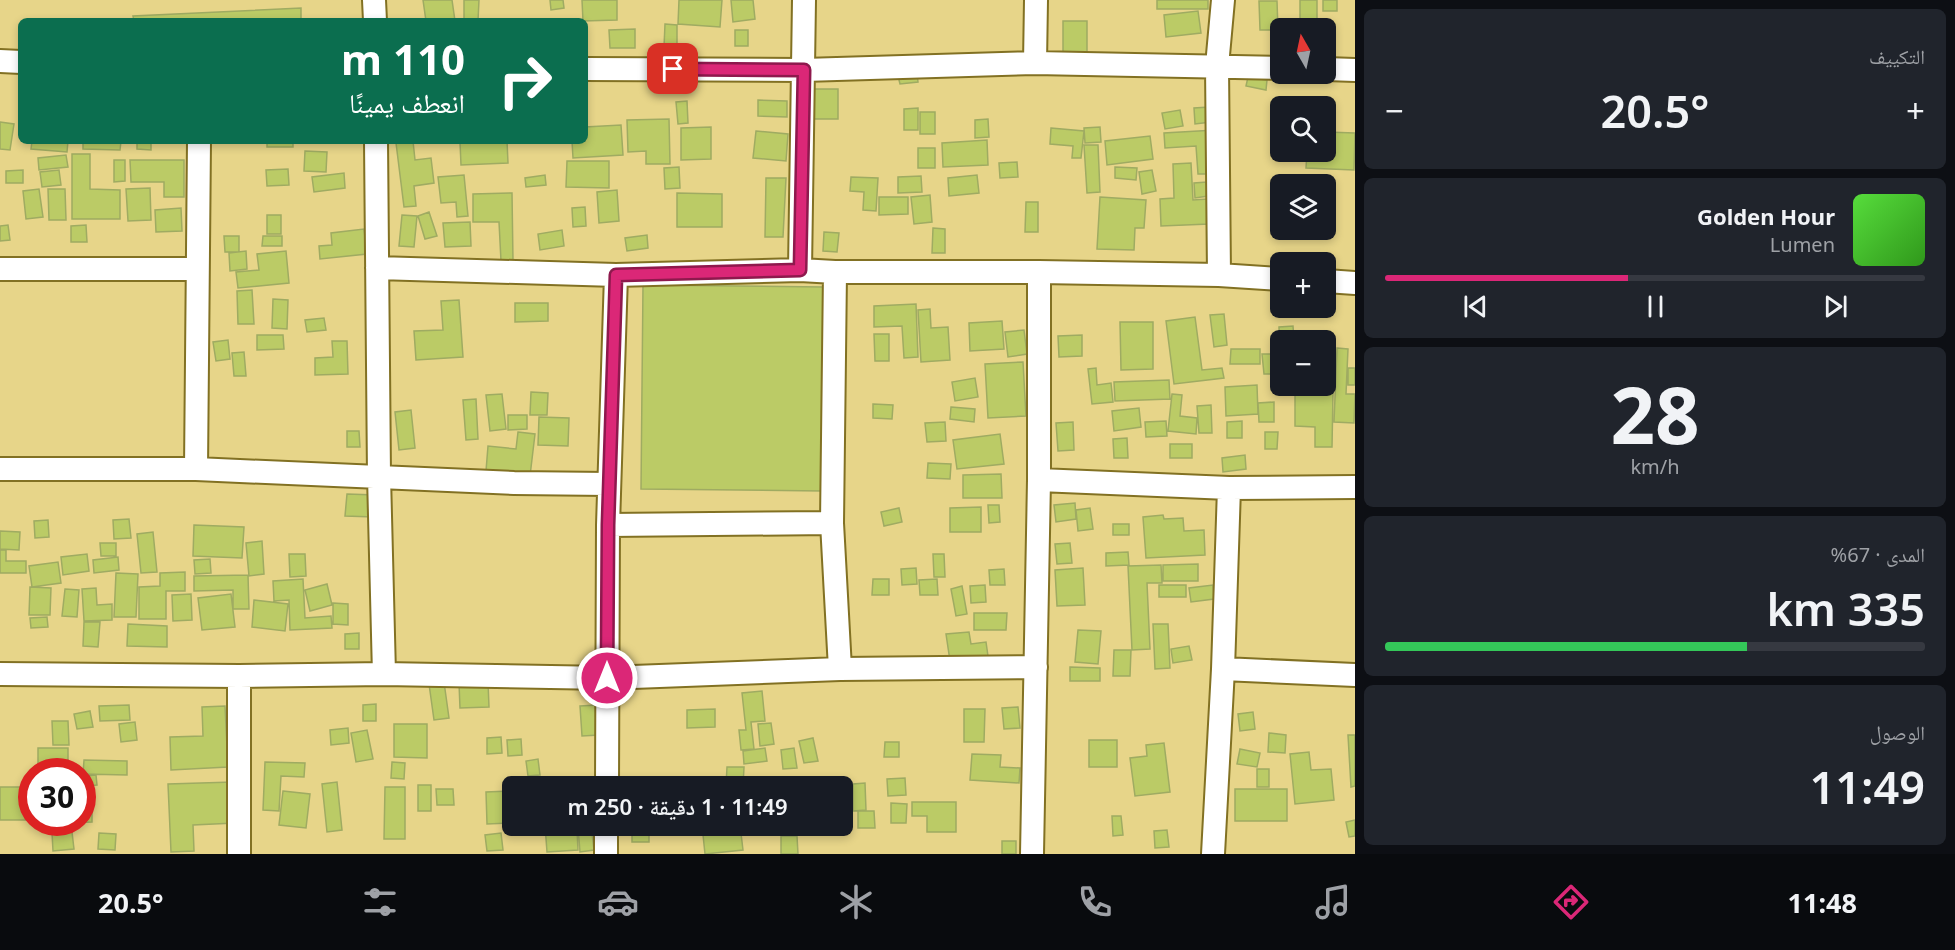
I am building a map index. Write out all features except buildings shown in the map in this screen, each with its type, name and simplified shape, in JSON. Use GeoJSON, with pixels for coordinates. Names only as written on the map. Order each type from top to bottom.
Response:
{"type":"FeatureCollection","features":[{"type":"Feature","properties":{"kind":"street"},"geometry":{"type":"LineString","coordinates":[[374,0],[375,18]]}},
{"type":"Feature","properties":{"kind":"street"},"geometry":{"type":"LineString","coordinates":[[800,270],[804,0]]}},
{"type":"Feature","properties":{"kind":"street"},"geometry":{"type":"LineString","coordinates":[[1035,63],[1036,0]]}},
{"type":"Feature","properties":{"kind":"street"},"geometry":{"type":"LineString","coordinates":[[1219,275],[1217,66],[1223,0]]}},
{"type":"Feature","properties":{"kind":"street"},"geometry":{"type":"LineString","coordinates":[[0,61],[18,62]]}},
{"type":"Feature","properties":{"kind":"street"},"geometry":{"type":"LineString","coordinates":[[588,69],[804,70],[1035,63],[1270,68]]}},
{"type":"Feature","properties":{"kind":"street"},"geometry":{"type":"LineString","coordinates":[[1336,69],[1355,70]]}},
{"type":"Feature","properties":{"kind":"street"},"geometry":{"type":"LineString","coordinates":[[196,470],[196,269],[199,144]]}},
{"type":"Feature","properties":{"kind":"street"},"geometry":{"type":"LineString","coordinates":[[376,144],[379,476],[384,674]]}},
{"type":"Feature","properties":{"kind":"street"},"geometry":{"type":"LineString","coordinates":[[377,268],[616,275],[800,270],[1219,275],[1270,278]]}},
{"type":"Feature","properties":{"kind":"street"},"geometry":{"type":"LineString","coordinates":[[0,269],[196,269]]}},
{"type":"Feature","properties":{"kind":"street"},"geometry":{"type":"LineString","coordinates":[[835,272],[832,523],[840,669]]}},
{"type":"Feature","properties":{"kind":"street"},"geometry":{"type":"LineString","coordinates":[[1032,854],[1039,480],[1038,272]]}},
{"type":"Feature","properties":{"kind":"street"},"geometry":{"type":"LineString","coordinates":[[607,776],[608,525],[616,275]]}},
{"type":"Feature","properties":{"kind":"street"},"geometry":{"type":"LineString","coordinates":[[1336,282],[1355,283]]}},
{"type":"Feature","properties":{"kind":"street"},"geometry":{"type":"LineString","coordinates":[[0,469],[196,470],[514,483],[609,484]]}},
{"type":"Feature","properties":{"kind":"street"},"geometry":{"type":"LineString","coordinates":[[1039,480],[1229,488],[1355,487]]}},
{"type":"Feature","properties":{"kind":"street"},"geometry":{"type":"LineString","coordinates":[[1213,854],[1223,669],[1229,488]]}},
{"type":"Feature","properties":{"kind":"street"},"geometry":{"type":"LineString","coordinates":[[608,525],[832,523]]}},
{"type":"Feature","properties":{"kind":"street"},"geometry":{"type":"LineString","coordinates":[[0,674],[240,676],[384,674],[607,678],[840,669],[1036,667]]}},
{"type":"Feature","properties":{"kind":"street"},"geometry":{"type":"LineString","coordinates":[[1223,669],[1355,675]]}},
{"type":"Feature","properties":{"kind":"street"},"geometry":{"type":"LineString","coordinates":[[239,854],[240,676]]}},
{"type":"Feature","properties":{"kind":"street"},"geometry":{"type":"LineString","coordinates":[[606,836],[606,854]]}},
{"type":"Feature","properties":{"kind":"route"},"geometry":{"type":"LineString","coordinates":[[607,678],[608,525],[616,275],[800,270],[804,70],[673,69]]}}]}
